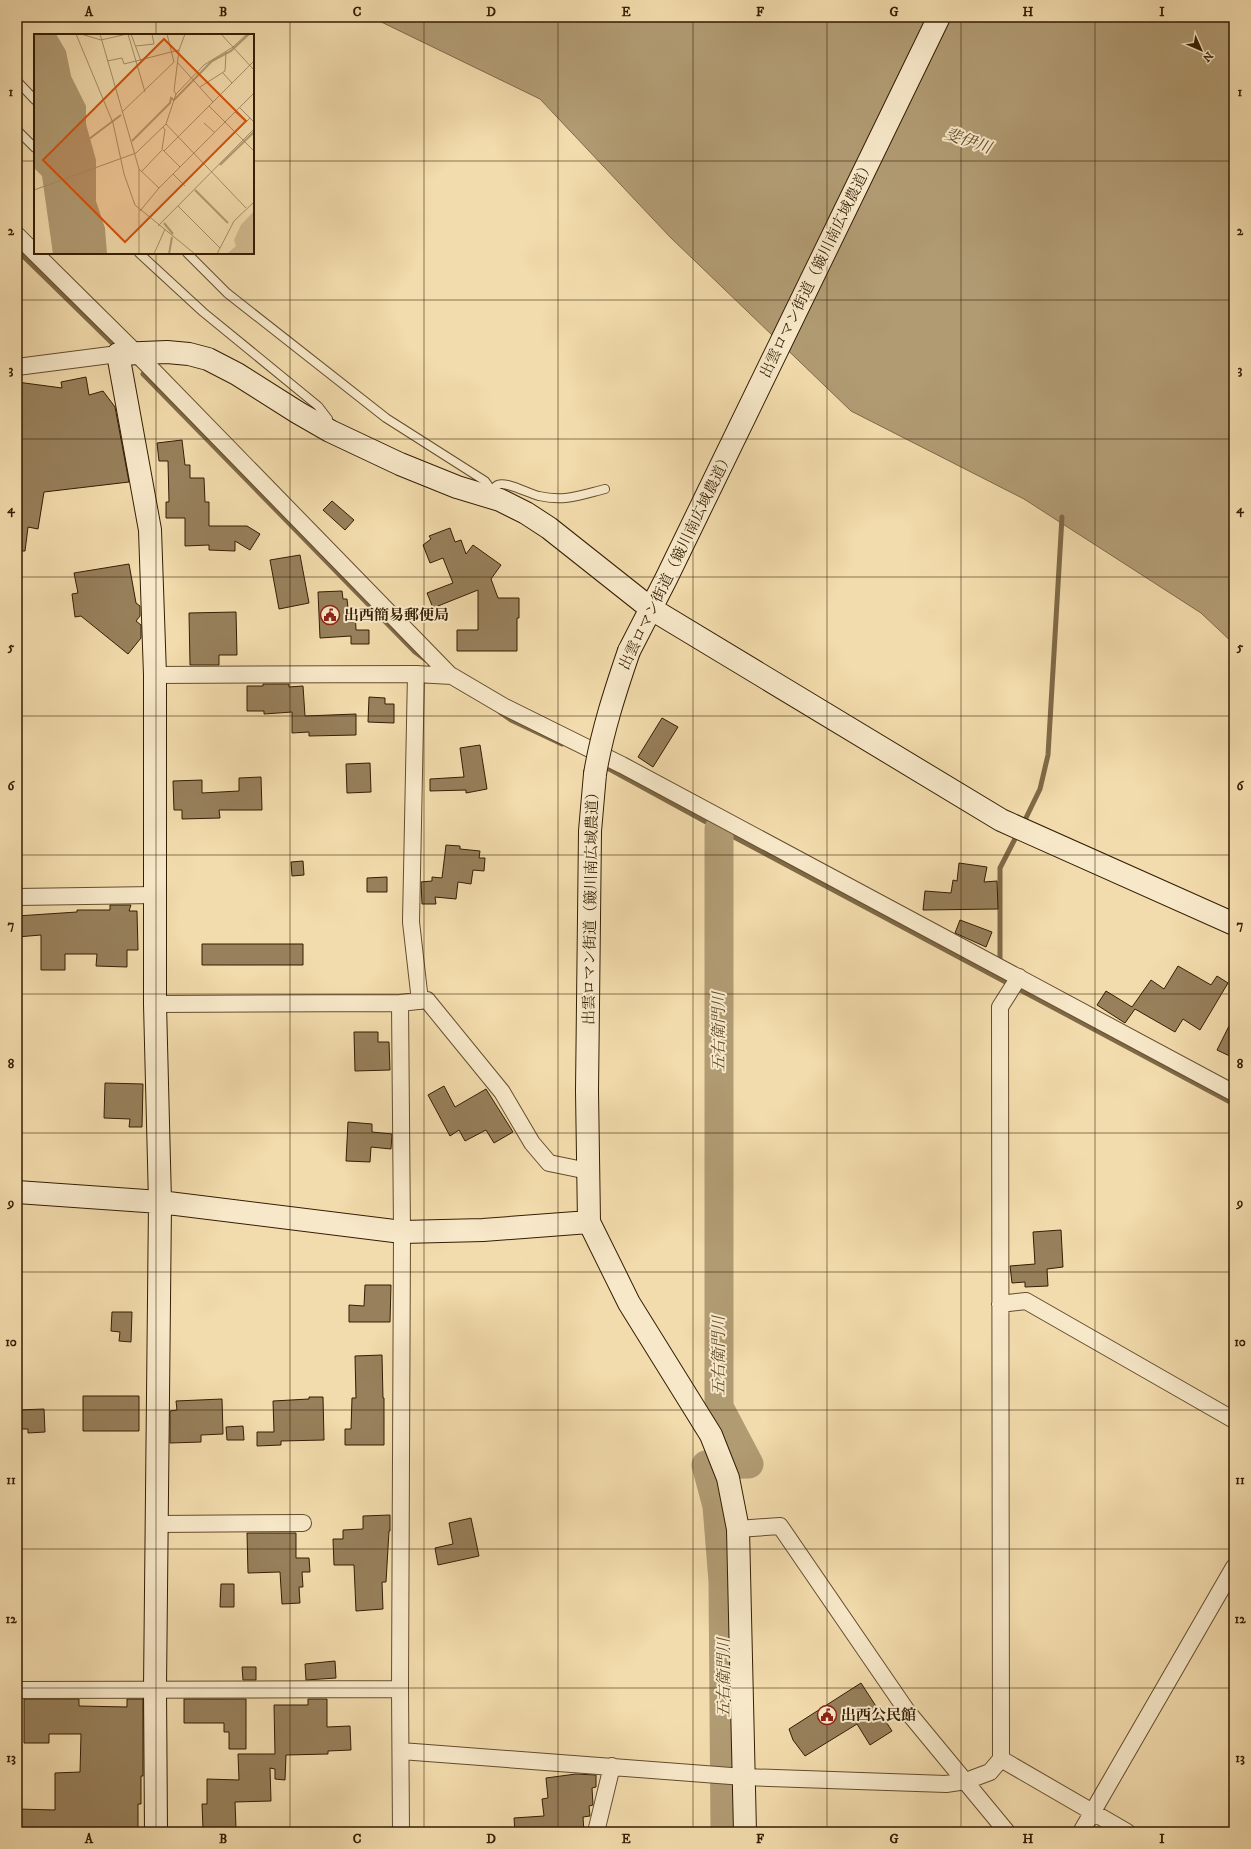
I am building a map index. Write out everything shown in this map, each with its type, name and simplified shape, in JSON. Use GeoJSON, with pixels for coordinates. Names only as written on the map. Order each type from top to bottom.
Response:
{"type":"FeatureCollection","features":[{"type":"Feature","properties":{"kind":"street","name":"出雲ロマン街道（簸川南広域農道）"},"geometry":{"type":"LineString","coordinates":[[745,1832],[738,1529],[728,1478],[711,1435],[628,1303],[589,1222],[587,1091],[590,830],[595,774],[604,730],[629,651],[650,608],[666,580],[939,17]]}},
{"type":"Feature","properties":{"kind":"street"},"geometry":{"type":"LineString","coordinates":[[17,235],[34,252]]}},
{"type":"Feature","properties":{"kind":"street"},"geometry":{"type":"LineString","coordinates":[[36,254],[127,354],[451,676],[504,706],[622,765],[1234,1093]]}},
{"type":"Feature","properties":{"kind":"street"},"geometry":{"type":"LineString","coordinates":[[17,367],[127,354],[167,352],[189,354],[208,359],[237,374],[330,431],[429,476],[457,487],[498,497],[526,513],[549,528],[650,608],[1001,820],[1234,924]]}},
{"type":"Feature","properties":{"kind":"street"},"geometry":{"type":"LineString","coordinates":[[127,354],[150,530],[155,675],[155,1004],[160,1202],[155,1688],[156,1832]]}},
{"type":"Feature","properties":{"kind":"street"},"geometry":{"type":"LineString","coordinates":[[155,675],[416,674],[451,676]]}},
{"type":"Feature","properties":{"kind":"street"},"geometry":{"type":"LineString","coordinates":[[416,674],[411,922],[420,1001]]}},
{"type":"Feature","properties":{"kind":"street"},"geometry":{"type":"LineString","coordinates":[[17,897],[155,895]]}},
{"type":"Feature","properties":{"kind":"street"},"geometry":{"type":"LineString","coordinates":[[401,1750],[744,1777],[946,1784],[966,1781],[990,1772],[1001,1760],[1000,1007],[1019,977]]}},
{"type":"Feature","properties":{"kind":"street"},"geometry":{"type":"LineString","coordinates":[[155,1004],[400,1004],[427,1000],[502,1092],[532,1143],[549,1163],[588,1171]]}},
{"type":"Feature","properties":{"kind":"street"},"geometry":{"type":"LineString","coordinates":[[400,1004],[402,1232],[400,1689],[401,1832]]}},
{"type":"Feature","properties":{"kind":"street"},"geometry":{"type":"LineString","coordinates":[[17,1192],[160,1202],[402,1232],[483,1230],[589,1222]]}},
{"type":"Feature","properties":{"kind":"street"},"geometry":{"type":"LineString","coordinates":[[1000,1304],[1026,1301],[1234,1420]]}},
{"type":"Feature","properties":{"kind":"street"},"geometry":{"type":"LineString","coordinates":[[157,1524],[304,1523]]}},
{"type":"Feature","properties":{"kind":"street"},"geometry":{"type":"LineString","coordinates":[[738,1529],[780,1526],[907,1711],[966,1781],[1006,1832]]}},
{"type":"Feature","properties":{"kind":"street"},"geometry":{"type":"LineString","coordinates":[[1081,1832],[1234,1567]]}},
{"type":"Feature","properties":{"kind":"street"},"geometry":{"type":"LineString","coordinates":[[17,1690],[155,1688],[400,1689]]}},
{"type":"Feature","properties":{"kind":"street"},"geometry":{"type":"LineString","coordinates":[[1001,1760],[1127,1832]]}},
{"type":"Feature","properties":{"kind":"street"},"geometry":{"type":"LineString","coordinates":[[596,1832],[612,1766]]}},
{"type":"Feature","properties":{"kind":"lane"},"geometry":{"type":"LineString","coordinates":[[17,81],[34,99]]}},
{"type":"Feature","properties":{"kind":"lane"},"geometry":{"type":"LineString","coordinates":[[17,130],[34,147]]}},
{"type":"Feature","properties":{"kind":"lane"},"geometry":{"type":"LineString","coordinates":[[140,254],[203,312],[318,406],[328,420],[330,431]]}},
{"type":"Feature","properties":{"kind":"lane"},"geometry":{"type":"LineString","coordinates":[[188,254],[227,293],[386,418],[484,481],[498,497]]}},
{"type":"Feature","properties":{"kind":"lane"},"geometry":{"type":"LineString","coordinates":[[498,497],[496,486],[503,483],[537,496],[555,499],[567,499],[605,489]]}},
{"type":"Feature","properties":{"kind":"water","name":"斐伊川"},"geometry":{"type":"Polygon","coordinates":[[[371,17],[1234,17],[1234,644],[1201,613],[1024,499],[851,411],[670,237],[540,99],[371,17]]]}},
{"type":"Feature","properties":{"kind":"building"},"geometry":{"type":"Polygon","coordinates":[[[86,377],[89,395],[103,391],[115,407],[129,482],[44,492],[38,529],[28,527],[25,551],[17,551],[17,382],[62,388],[61,382],[86,377]]]}},
{"type":"Feature","properties":{"kind":"building"},"geometry":{"type":"Polygon","coordinates":[[[182,440],[185,465],[190,465],[190,478],[204,478],[205,502],[209,502],[209,526],[247,526],[260,534],[250,550],[235,541],[235,551],[209,550],[209,545],[185,546],[185,518],[166,518],[166,502],[169,502],[168,461],[159,461],[157,443],[182,440]]]}},
{"type":"Feature","properties":{"kind":"building"},"geometry":{"type":"Polygon","coordinates":[[[332,501],[354,520],[345,530],[323,510],[332,501]]]}},
{"type":"Feature","properties":{"kind":"building"},"geometry":{"type":"Polygon","coordinates":[[[450,528],[455,542],[461,540],[466,554],[473,545],[501,565],[491,579],[498,598],[519,598],[519,618],[517,618],[517,651],[457,651],[457,630],[478,630],[478,590],[433,608],[427,593],[453,583],[443,558],[430,563],[423,545],[431,539],[429,536],[450,528]]]}},
{"type":"Feature","properties":{"kind":"building"},"geometry":{"type":"Polygon","coordinates":[[[300,555],[309,603],[279,609],[270,560],[300,555]]]}},
{"type":"Feature","properties":{"kind":"building"},"geometry":{"type":"Polygon","coordinates":[[[129,564],[136,603],[140,606],[140,616],[136,621],[141,625],[141,638],[128,654],[81,616],[75,617],[72,594],[78,593],[74,573],[129,564]]]}},
{"type":"Feature","properties":{"kind":"building"},"geometry":{"type":"Polygon","coordinates":[[[342,591],[343,599],[347,599],[348,608],[355,608],[356,630],[369,630],[369,644],[351,644],[351,636],[320,638],[318,592],[342,591]]]}},
{"type":"Feature","properties":{"kind":"building"},"geometry":{"type":"Polygon","coordinates":[[[236,612],[237,655],[219,655],[219,665],[190,665],[189,613],[236,612]]]}},
{"type":"Feature","properties":{"kind":"building"},"geometry":{"type":"Polygon","coordinates":[[[263,684],[289,684],[289,687],[303,686],[305,716],[356,714],[356,735],[309,736],[309,732],[292,733],[292,712],[264,714],[264,711],[247,711],[247,686],[263,686],[263,684]]]}},
{"type":"Feature","properties":{"kind":"building"},"geometry":{"type":"Polygon","coordinates":[[[369,697],[385,698],[385,704],[394,704],[394,723],[368,722],[369,697]]]}},
{"type":"Feature","properties":{"kind":"building"},"geometry":{"type":"Polygon","coordinates":[[[662,718],[678,727],[653,767],[638,757],[662,718]]]}},
{"type":"Feature","properties":{"kind":"building"},"geometry":{"type":"Polygon","coordinates":[[[480,745],[487,789],[466,793],[466,790],[430,791],[430,779],[464,777],[460,748],[480,745]]]}},
{"type":"Feature","properties":{"kind":"building"},"geometry":{"type":"Polygon","coordinates":[[[370,763],[371,792],[347,793],[346,764],[370,763]]]}},
{"type":"Feature","properties":{"kind":"building"},"geometry":{"type":"Polygon","coordinates":[[[261,777],[262,810],[219,810],[220,818],[182,819],[182,810],[174,810],[173,781],[202,780],[202,793],[239,791],[239,778],[261,777]]]}},
{"type":"Feature","properties":{"kind":"building"},"geometry":{"type":"Polygon","coordinates":[[[446,845],[460,846],[460,849],[480,851],[479,858],[485,858],[484,871],[473,870],[471,884],[458,882],[456,899],[435,897],[436,904],[422,904],[421,882],[432,881],[432,877],[442,878],[446,845]]]}},
{"type":"Feature","properties":{"kind":"building"},"geometry":{"type":"Polygon","coordinates":[[[303,861],[304,875],[292,876],[291,862],[303,861]]]}},
{"type":"Feature","properties":{"kind":"building"},"geometry":{"type":"Polygon","coordinates":[[[959,863],[987,867],[984,882],[997,881],[998,909],[923,910],[925,891],[951,893],[953,880],[957,881],[959,863]]]}},
{"type":"Feature","properties":{"kind":"building"},"geometry":{"type":"Polygon","coordinates":[[[387,877],[387,892],[367,892],[367,878],[387,877]]]}},
{"type":"Feature","properties":{"kind":"building"},"geometry":{"type":"Polygon","coordinates":[[[110,905],[131,905],[129,911],[137,911],[138,950],[127,950],[127,967],[96,966],[97,954],[65,954],[65,970],[41,970],[41,935],[17,937],[17,916],[77,912],[77,910],[110,910],[110,905]]]}},
{"type":"Feature","properties":{"kind":"building"},"geometry":{"type":"Polygon","coordinates":[[[960,920],[992,932],[986,947],[955,933],[960,920]]]}},
{"type":"Feature","properties":{"kind":"building"},"geometry":{"type":"Polygon","coordinates":[[[202,944],[303,944],[303,965],[202,965],[202,944]]]}},
{"type":"Feature","properties":{"kind":"building"},"geometry":{"type":"Polygon","coordinates":[[[1178,966],[1211,985],[1217,976],[1228,983],[1200,1030],[1183,1019],[1175,1032],[1135,1009],[1125,1023],[1097,1005],[1106,991],[1132,1007],[1151,980],[1164,989],[1178,966]]]}},
{"type":"Feature","properties":{"kind":"building"},"geometry":{"type":"Polygon","coordinates":[[[1234,1016],[1234,1058],[1217,1050],[1234,1016]]]}},
{"type":"Feature","properties":{"kind":"building"},"geometry":{"type":"Polygon","coordinates":[[[354,1032],[378,1032],[378,1042],[389,1042],[390,1070],[355,1071],[354,1032]]]}},
{"type":"Feature","properties":{"kind":"building"},"geometry":{"type":"Polygon","coordinates":[[[105,1083],[143,1084],[142,1127],[129,1127],[130,1119],[104,1118],[105,1083]]]}},
{"type":"Feature","properties":{"kind":"building"},"geometry":{"type":"Polygon","coordinates":[[[444,1086],[455,1107],[486,1089],[513,1132],[494,1143],[486,1130],[465,1141],[459,1130],[450,1136],[428,1095],[444,1086]]]}},
{"type":"Feature","properties":{"kind":"building"},"geometry":{"type":"Polygon","coordinates":[[[348,1122],[372,1124],[372,1132],[392,1134],[391,1149],[371,1147],[370,1162],[346,1161],[348,1122]]]}},
{"type":"Feature","properties":{"kind":"building"},"geometry":{"type":"Polygon","coordinates":[[[1061,1230],[1063,1267],[1047,1269],[1048,1286],[1025,1287],[1025,1282],[1012,1283],[1010,1266],[1035,1264],[1033,1232],[1061,1230]]]}},
{"type":"Feature","properties":{"kind":"building"},"geometry":{"type":"Polygon","coordinates":[[[365,1285],[391,1285],[390,1322],[349,1322],[349,1305],[364,1306],[365,1285]]]}},
{"type":"Feature","properties":{"kind":"building"},"geometry":{"type":"Polygon","coordinates":[[[112,1312],[132,1312],[131,1342],[119,1341],[120,1332],[111,1331],[112,1312]]]}},
{"type":"Feature","properties":{"kind":"building"},"geometry":{"type":"Polygon","coordinates":[[[382,1355],[384,1445],[345,1445],[345,1429],[351,1429],[352,1398],[356,1398],[355,1356],[382,1355]]]}},
{"type":"Feature","properties":{"kind":"building"},"geometry":{"type":"Polygon","coordinates":[[[83,1396],[139,1396],[139,1431],[83,1431],[83,1396]]]}},
{"type":"Feature","properties":{"kind":"building"},"geometry":{"type":"Polygon","coordinates":[[[309,1397],[323,1397],[324,1440],[281,1441],[281,1445],[257,1446],[257,1432],[274,1432],[273,1401],[309,1399],[309,1397]]]}},
{"type":"Feature","properties":{"kind":"building"},"geometry":{"type":"Polygon","coordinates":[[[222,1399],[223,1434],[201,1435],[201,1442],[170,1443],[170,1411],[177,1410],[176,1401],[222,1399]]]}},
{"type":"Feature","properties":{"kind":"building"},"geometry":{"type":"Polygon","coordinates":[[[44,1409],[45,1432],[28,1433],[28,1429],[17,1429],[17,1410],[44,1409]]]}},
{"type":"Feature","properties":{"kind":"building"},"geometry":{"type":"Polygon","coordinates":[[[243,1426],[244,1440],[227,1440],[226,1427],[243,1426]]]}},
{"type":"Feature","properties":{"kind":"building"},"geometry":{"type":"Polygon","coordinates":[[[390,1515],[386,1582],[382,1582],[383,1609],[356,1611],[354,1565],[334,1565],[333,1539],[343,1539],[343,1530],[363,1529],[363,1516],[390,1515]]]}},
{"type":"Feature","properties":{"kind":"building"},"geometry":{"type":"Polygon","coordinates":[[[471,1518],[479,1556],[438,1565],[435,1548],[453,1544],[449,1523],[471,1518]]]}},
{"type":"Feature","properties":{"kind":"building"},"geometry":{"type":"Polygon","coordinates":[[[247,1533],[296,1533],[296,1558],[309,1558],[310,1572],[302,1572],[303,1587],[299,1587],[300,1603],[282,1604],[280,1572],[248,1573],[247,1533]]]}},
{"type":"Feature","properties":{"kind":"building"},"geometry":{"type":"Polygon","coordinates":[[[221,1584],[234,1584],[234,1607],[220,1607],[221,1584]]]}},
{"type":"Feature","properties":{"kind":"building"},"geometry":{"type":"Polygon","coordinates":[[[335,1661],[336,1678],[306,1680],[305,1664],[335,1661]]]}},
{"type":"Feature","properties":{"kind":"building"},"geometry":{"type":"Polygon","coordinates":[[[242,1667],[256,1667],[256,1680],[243,1680],[242,1667]]]}},
{"type":"Feature","properties":{"kind":"building"},"geometry":{"type":"Polygon","coordinates":[[[861,1683],[892,1731],[870,1745],[857,1724],[805,1756],[793,1740],[789,1729],[861,1683]]]}},
{"type":"Feature","properties":{"kind":"building"},"geometry":{"type":"Polygon","coordinates":[[[24,1699],[79,1699],[79,1706],[127,1707],[127,1699],[143,1699],[143,1776],[141,1776],[141,1804],[138,1804],[138,1832],[17,1832],[18,1809],[55,1810],[55,1773],[80,1772],[81,1734],[49,1734],[49,1743],[24,1743],[24,1699]]]}},
{"type":"Feature","properties":{"kind":"building"},"geometry":{"type":"Polygon","coordinates":[[[184,1699],[246,1699],[246,1749],[229,1749],[229,1732],[224,1732],[224,1723],[184,1723],[184,1699]]]}},
{"type":"Feature","properties":{"kind":"building"},"geometry":{"type":"Polygon","coordinates":[[[308,1699],[327,1699],[327,1727],[350,1726],[351,1750],[328,1751],[328,1754],[286,1755],[285,1780],[275,1779],[275,1769],[270,1768],[271,1801],[235,1802],[236,1828],[203,1829],[202,1804],[207,1804],[207,1779],[239,1780],[238,1754],[275,1754],[274,1705],[308,1705],[308,1699]]]}},
{"type":"Feature","properties":{"kind":"building"},"geometry":{"type":"Polygon","coordinates":[[[576,1774],[596,1775],[596,1787],[592,1788],[593,1805],[589,1806],[590,1816],[583,1817],[584,1832],[515,1832],[514,1818],[544,1816],[542,1799],[548,1798],[546,1778],[576,1774]]]}},
{"type":"Feature","properties":{"kind":"waterway"},"geometry":{"type":"LineString","coordinates":[[17,250],[112,343]]}},
{"type":"Feature","properties":{"kind":"waterway"},"geometry":{"type":"LineString","coordinates":[[143,374],[415,652],[426,660]]}},
{"type":"Feature","properties":{"kind":"waterway"},"geometry":{"type":"LineString","coordinates":[[1023,824],[1040,789],[1048,755],[1062,517]]}},
{"type":"Feature","properties":{"kind":"waterway"},"geometry":{"type":"LineString","coordinates":[[501,713],[511,720],[562,744]]}},
{"type":"Feature","properties":{"kind":"waterway"},"geometry":{"type":"LineString","coordinates":[[602,765],[1234,1104]]}},
{"type":"Feature","properties":{"kind":"waterway","name":"五右衛門川"},"geometry":{"type":"LineString","coordinates":[[719,829],[719,1407],[749,1464],[706,1465],[717,1506],[723,1581],[725,1832]]}},
{"type":"Feature","properties":{"kind":"waterway"},"geometry":{"type":"LineString","coordinates":[[1000,964],[1000,868],[1018,833]]}},
{"type":"Feature","properties":{"kind":"place","name":"出西簡易郵便局"},"geometry":{"type":"Point","coordinates":[330,615]}},
{"type":"Feature","properties":{"kind":"place","name":"出西公民館"},"geometry":{"type":"Point","coordinates":[827,1715]}}]}
